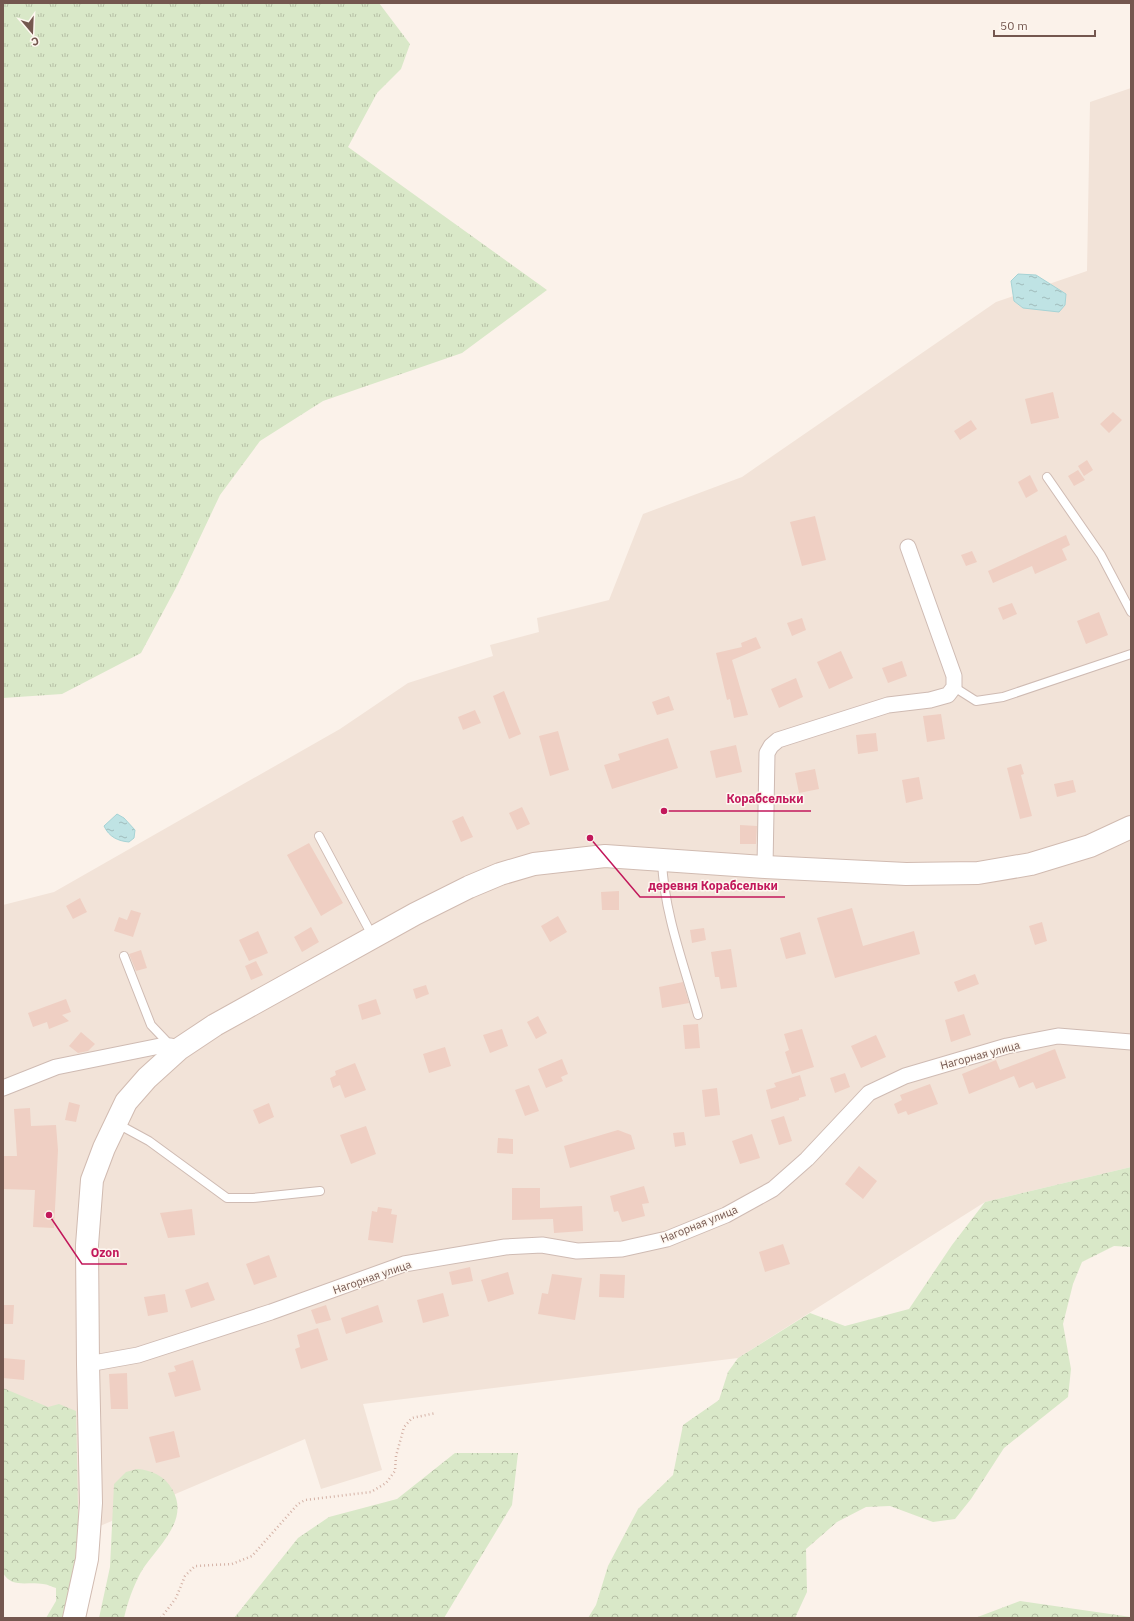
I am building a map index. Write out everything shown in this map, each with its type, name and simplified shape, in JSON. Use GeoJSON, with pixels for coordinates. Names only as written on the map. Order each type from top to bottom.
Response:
{"type":"FeatureCollection","features":[{"type":"Feature","properties":{"kind":"main road"},"geometry":{"type":"LineString","coordinates":[[74,1618],[87,1559],[91,1503],[87,1245],[92,1180],[115,1122],[126,1102],[175,1047],[374,937],[469,887],[500,874],[534,864],[606,856],[765,867],[906,874],[978,873],[1031,864],[1090,846],[1131,827]]}},
{"type":"Feature","properties":{"kind":"street"},"geometry":{"type":"LineString","coordinates":[[765,867],[767,753],[771,746],[778,740],[888,705],[930,700],[948,695],[954,687],[954,676],[908,547]]}},
{"type":"Feature","properties":{"kind":"street","name":"Нагорная улица"},"geometry":{"type":"LineString","coordinates":[[88,1364],[138,1355],[256,1317],[404,1264],[505,1247],[542,1245],[577,1252],[622,1249],[667,1239],[726,1215],[773,1189],[807,1159],[869,1093],[905,1076],[1007,1046],[1058,1036],[1131,1042]]}},
{"type":"Feature","properties":{"kind":"street"},"geometry":{"type":"LineString","coordinates":[[3,1088],[56,1067],[160,1046],[175,1047]]}},
{"type":"Feature","properties":{"kind":"lane"},"geometry":{"type":"LineString","coordinates":[[1047,477],[1100,555],[1131,612]]}},
{"type":"Feature","properties":{"kind":"lane"},"geometry":{"type":"LineString","coordinates":[[954,687],[976,701],[1003,697],[1131,654]]}},
{"type":"Feature","properties":{"kind":"lane"},"geometry":{"type":"LineString","coordinates":[[318,836],[374,937]]}},
{"type":"Feature","properties":{"kind":"lane"},"geometry":{"type":"LineString","coordinates":[[662,860],[663,881],[674,929],[698,1015]]}},
{"type":"Feature","properties":{"kind":"lane"},"geometry":{"type":"LineString","coordinates":[[124,956],[151,1025],[175,1047]]}},
{"type":"Feature","properties":{"kind":"lane"},"geometry":{"type":"LineString","coordinates":[[115,1122],[149,1142],[227,1198],[252,1198],[320,1190]]}},
{"type":"Feature","properties":{"kind":"path"},"geometry":{"type":"LineString","coordinates":[[162,1618],[176,1598],[185,1576],[195,1566],[232,1564],[252,1556],[298,1504],[305,1500],[371,1492],[386,1483],[395,1471],[396,1456],[404,1427],[412,1418],[436,1413]]}},
{"type":"Feature","properties":{"kind":"shaded area"},"geometry":{"type":"Polygon","coordinates":[[[1131,88],[1131,1167],[985,1202],[738,1358],[363,1404],[382,1470],[321,1489],[305,1439],[27,1557],[3,1527],[3,905],[54,892],[340,729],[408,683],[493,656],[490,645],[539,632],[537,618],[609,600],[643,514],[742,477],[996,302],[1087,271],[1090,102],[1131,88]]]}},
{"type":"Feature","properties":{"kind":"green space"},"geometry":{"type":"Polygon","coordinates":[[[3,3],[379,3],[410,44],[401,69],[377,93],[348,147],[547,290],[462,353],[323,401],[260,441],[220,495],[178,584],[141,653],[62,694],[3,698],[3,3]]]}},
{"type":"Feature","properties":{"kind":"green space"},"geometry":{"type":"Polygon","coordinates":[[[1131,1167],[1131,1247],[1114,1246],[1082,1262],[1073,1284],[1063,1324],[1071,1369],[1068,1397],[1004,1448],[971,1499],[955,1519],[933,1522],[890,1506],[866,1507],[837,1522],[806,1549],[807,1592],[795,1618],[588,1618],[596,1605],[608,1566],[638,1509],[673,1475],[683,1425],[719,1400],[728,1372],[738,1358],[810,1313],[845,1326],[909,1309],[952,1245],[985,1202],[1131,1167]]]}},
{"type":"Feature","properties":{"kind":"green space"},"geometry":{"type":"Polygon","coordinates":[[[3,1388],[48,1407],[59,1404],[76,1411],[79,1557],[63,1618],[46,1618],[56,1601],[56,1588],[38,1583],[16,1583],[7,1578],[3,1573],[3,1388]]]}},
{"type":"Feature","properties":{"kind":"green space"},"geometry":{"type":"Polygon","coordinates":[[[455,1453],[518,1453],[512,1505],[444,1618],[234,1618],[298,1538],[329,1517],[397,1499],[455,1453]]]}},
{"type":"Feature","properties":{"kind":"green space"},"geometry":{"type":"Polygon","coordinates":[[[137,1469],[157,1474],[169,1484],[177,1501],[177,1512],[169,1533],[138,1578],[131,1594],[124,1618],[99,1618],[110,1567],[114,1484],[126,1472],[137,1469]]]}},
{"type":"Feature","properties":{"kind":"green space"},"geometry":{"type":"Polygon","coordinates":[[[1020,1601],[1131,1617],[1131,1618],[975,1618],[1020,1601]]]}},
{"type":"Feature","properties":{"kind":"water"},"geometry":{"type":"Polygon","coordinates":[[[1018,274],[1036,275],[1066,294],[1065,305],[1059,312],[1023,308],[1014,301],[1011,281],[1018,274]]]}},
{"type":"Feature","properties":{"kind":"water"},"geometry":{"type":"Polygon","coordinates":[[[117,814],[124,818],[135,830],[134,838],[129,842],[114,838],[108,833],[104,826],[117,814]]]}},
{"type":"Feature","properties":{"kind":"building"},"geometry":{"type":"Polygon","coordinates":[[[1053,392],[1059,418],[1031,424],[1025,399],[1053,392]]]}},
{"type":"Feature","properties":{"kind":"building"},"geometry":{"type":"Polygon","coordinates":[[[1113,412],[1122,420],[1109,433],[1100,424],[1113,412]]]}},
{"type":"Feature","properties":{"kind":"building"},"geometry":{"type":"Polygon","coordinates":[[[971,420],[977,429],[960,440],[954,431],[971,420]]]}},
{"type":"Feature","properties":{"kind":"building"},"geometry":{"type":"Polygon","coordinates":[[[1087,460],[1093,470],[1084,476],[1078,466],[1087,460]]]}},
{"type":"Feature","properties":{"kind":"building"},"geometry":{"type":"Polygon","coordinates":[[[1078,470],[1085,480],[1074,486],[1068,476],[1078,470]]]}},
{"type":"Feature","properties":{"kind":"building"},"geometry":{"type":"Polygon","coordinates":[[[1030,475],[1038,491],[1026,498],[1018,482],[1030,475]]]}},
{"type":"Feature","properties":{"kind":"building"},"geometry":{"type":"Polygon","coordinates":[[[815,516],[826,560],[802,566],[790,522],[815,516]]]}},
{"type":"Feature","properties":{"kind":"building"},"geometry":{"type":"Polygon","coordinates":[[[1066,535],[1070,545],[1062,549],[1067,560],[1035,574],[1032,566],[993,583],[988,571],[1066,535]]]}},
{"type":"Feature","properties":{"kind":"building"},"geometry":{"type":"Polygon","coordinates":[[[972,551],[977,562],[966,566],[961,555],[972,551]]]}},
{"type":"Feature","properties":{"kind":"building"},"geometry":{"type":"Polygon","coordinates":[[[1012,603],[1017,614],[1003,620],[998,608],[1012,603]]]}},
{"type":"Feature","properties":{"kind":"building"},"geometry":{"type":"Polygon","coordinates":[[[1099,612],[1108,635],[1086,644],[1077,621],[1099,612]]]}},
{"type":"Feature","properties":{"kind":"building"},"geometry":{"type":"Polygon","coordinates":[[[802,618],[806,630],[792,636],[787,623],[802,618]]]}},
{"type":"Feature","properties":{"kind":"building"},"geometry":{"type":"Polygon","coordinates":[[[756,637],[761,648],[732,660],[748,715],[734,718],[730,699],[727,700],[716,653],[742,647],[741,643],[756,637]]]}},
{"type":"Feature","properties":{"kind":"building"},"geometry":{"type":"Polygon","coordinates":[[[841,651],[853,678],[829,689],[817,662],[841,651]]]}},
{"type":"Feature","properties":{"kind":"building"},"geometry":{"type":"Polygon","coordinates":[[[902,661],[907,676],[888,683],[882,668],[902,661]]]}},
{"type":"Feature","properties":{"kind":"building"},"geometry":{"type":"Polygon","coordinates":[[[796,678],[803,697],[779,708],[771,689],[796,678]]]}},
{"type":"Feature","properties":{"kind":"building"},"geometry":{"type":"Polygon","coordinates":[[[504,691],[521,734],[509,739],[493,696],[504,691]]]}},
{"type":"Feature","properties":{"kind":"building"},"geometry":{"type":"Polygon","coordinates":[[[669,696],[674,710],[657,715],[652,702],[669,696]]]}},
{"type":"Feature","properties":{"kind":"building"},"geometry":{"type":"Polygon","coordinates":[[[475,710],[481,723],[463,730],[458,717],[475,710]]]}},
{"type":"Feature","properties":{"kind":"building"},"geometry":{"type":"Polygon","coordinates":[[[941,714],[945,739],[927,742],[923,716],[941,714]]]}},
{"type":"Feature","properties":{"kind":"building"},"geometry":{"type":"Polygon","coordinates":[[[558,731],[569,770],[550,776],[539,736],[558,731]]]}},
{"type":"Feature","properties":{"kind":"building"},"geometry":{"type":"Polygon","coordinates":[[[876,733],[878,751],[858,754],[856,735],[876,733]]]}},
{"type":"Feature","properties":{"kind":"building"},"geometry":{"type":"Polygon","coordinates":[[[668,738],[678,768],[612,789],[604,765],[620,760],[618,754],[668,738]]]}},
{"type":"Feature","properties":{"kind":"building"},"geometry":{"type":"Polygon","coordinates":[[[736,745],[742,772],[716,778],[710,751],[736,745]]]}},
{"type":"Feature","properties":{"kind":"building"},"geometry":{"type":"Polygon","coordinates":[[[1021,764],[1024,774],[1021,775],[1032,816],[1020,819],[1007,768],[1021,764]]]}},
{"type":"Feature","properties":{"kind":"building"},"geometry":{"type":"Polygon","coordinates":[[[815,769],[819,789],[799,793],[795,773],[815,769]]]}},
{"type":"Feature","properties":{"kind":"building"},"geometry":{"type":"Polygon","coordinates":[[[919,777],[923,799],[906,803],[902,780],[919,777]]]}},
{"type":"Feature","properties":{"kind":"building"},"geometry":{"type":"Polygon","coordinates":[[[1073,780],[1076,792],[1057,797],[1054,784],[1073,780]]]}},
{"type":"Feature","properties":{"kind":"building"},"geometry":{"type":"Polygon","coordinates":[[[522,807],[530,824],[517,830],[509,813],[522,807]]]}},
{"type":"Feature","properties":{"kind":"building"},"geometry":{"type":"Polygon","coordinates":[[[463,816],[473,837],[461,842],[452,821],[463,816]]]}},
{"type":"Feature","properties":{"kind":"building"},"geometry":{"type":"Polygon","coordinates":[[[740,825],[757,826],[756,844],[740,844],[740,825]]]}},
{"type":"Feature","properties":{"kind":"building"},"geometry":{"type":"Polygon","coordinates":[[[309,843],[343,903],[321,916],[287,855],[309,843]]]}},
{"type":"Feature","properties":{"kind":"building"},"geometry":{"type":"Polygon","coordinates":[[[619,891],[619,910],[602,910],[601,892],[619,891]]]}},
{"type":"Feature","properties":{"kind":"building"},"geometry":{"type":"Polygon","coordinates":[[[80,898],[87,912],[73,919],[66,906],[80,898]]]}},
{"type":"Feature","properties":{"kind":"building"},"geometry":{"type":"Polygon","coordinates":[[[852,908],[863,946],[914,931],[920,954],[835,978],[817,918],[852,908]]]}},
{"type":"Feature","properties":{"kind":"building"},"geometry":{"type":"Polygon","coordinates":[[[131,910],[141,913],[133,937],[114,931],[119,917],[127,920],[131,910]]]}},
{"type":"Feature","properties":{"kind":"building"},"geometry":{"type":"Polygon","coordinates":[[[558,916],[567,932],[550,942],[541,926],[558,916]]]}},
{"type":"Feature","properties":{"kind":"building"},"geometry":{"type":"Polygon","coordinates":[[[1042,922],[1047,941],[1035,945],[1029,926],[1042,922]]]}},
{"type":"Feature","properties":{"kind":"building"},"geometry":{"type":"Polygon","coordinates":[[[311,927],[319,942],[302,952],[294,937],[311,927]]]}},
{"type":"Feature","properties":{"kind":"building"},"geometry":{"type":"Polygon","coordinates":[[[704,928],[706,940],[692,943],[690,930],[704,928]]]}},
{"type":"Feature","properties":{"kind":"building"},"geometry":{"type":"Polygon","coordinates":[[[258,931],[268,953],[249,961],[239,940],[258,931]]]}},
{"type":"Feature","properties":{"kind":"building"},"geometry":{"type":"Polygon","coordinates":[[[800,932],[806,954],[786,959],[780,938],[800,932]]]}},
{"type":"Feature","properties":{"kind":"building"},"geometry":{"type":"Polygon","coordinates":[[[731,949],[737,987],[721,989],[719,977],[715,977],[711,952],[731,949]]]}},
{"type":"Feature","properties":{"kind":"building"},"geometry":{"type":"Polygon","coordinates":[[[141,950],[147,968],[136,971],[129,954],[141,950]]]}},
{"type":"Feature","properties":{"kind":"building"},"geometry":{"type":"Polygon","coordinates":[[[256,961],[263,975],[251,980],[245,966],[256,961]]]}},
{"type":"Feature","properties":{"kind":"building"},"geometry":{"type":"Polygon","coordinates":[[[975,974],[979,984],[958,992],[954,982],[975,974]]]}},
{"type":"Feature","properties":{"kind":"building"},"geometry":{"type":"Polygon","coordinates":[[[683,982],[689,1003],[662,1008],[659,987],[683,982]]]}},
{"type":"Feature","properties":{"kind":"building"},"geometry":{"type":"Polygon","coordinates":[[[426,985],[429,994],[416,999],[413,989],[426,985]]]}},
{"type":"Feature","properties":{"kind":"building"},"geometry":{"type":"Polygon","coordinates":[[[66,999],[71,1012],[62,1015],[69,1021],[49,1029],[47,1022],[33,1027],[28,1013],[66,999]]]}},
{"type":"Feature","properties":{"kind":"building"},"geometry":{"type":"Polygon","coordinates":[[[376,999],[381,1014],[362,1020],[358,1005],[376,999]]]}},
{"type":"Feature","properties":{"kind":"building"},"geometry":{"type":"Polygon","coordinates":[[[964,1014],[971,1035],[951,1042],[945,1020],[964,1014]]]}},
{"type":"Feature","properties":{"kind":"building"},"geometry":{"type":"Polygon","coordinates":[[[538,1016],[547,1033],[536,1039],[527,1022],[538,1016]]]}},
{"type":"Feature","properties":{"kind":"building"},"geometry":{"type":"Polygon","coordinates":[[[698,1024],[700,1048],[685,1049],[683,1025],[698,1024]]]}},
{"type":"Feature","properties":{"kind":"building"},"geometry":{"type":"Polygon","coordinates":[[[502,1029],[508,1046],[490,1053],[483,1035],[502,1029]]]}},
{"type":"Feature","properties":{"kind":"building"},"geometry":{"type":"Polygon","coordinates":[[[802,1029],[814,1067],[792,1074],[785,1052],[789,1050],[784,1034],[802,1029]]]}},
{"type":"Feature","properties":{"kind":"building"},"geometry":{"type":"Polygon","coordinates":[[[81,1032],[95,1044],[88,1051],[78,1053],[69,1046],[81,1032]]]}},
{"type":"Feature","properties":{"kind":"building"},"geometry":{"type":"Polygon","coordinates":[[[876,1035],[886,1057],[861,1068],[851,1046],[876,1035]]]}},
{"type":"Feature","properties":{"kind":"building"},"geometry":{"type":"Polygon","coordinates":[[[445,1047],[451,1066],[429,1073],[423,1054],[445,1047]]]}},
{"type":"Feature","properties":{"kind":"building"},"geometry":{"type":"Polygon","coordinates":[[[1055,1049],[1066,1078],[1036,1089],[1033,1082],[1019,1088],[1014,1076],[969,1094],[962,1074],[996,1060],[1000,1070],[1055,1049]]]}},
{"type":"Feature","properties":{"kind":"building"},"geometry":{"type":"Polygon","coordinates":[[[562,1059],[568,1074],[561,1077],[563,1081],[546,1088],[538,1069],[562,1059]]]}},
{"type":"Feature","properties":{"kind":"building"},"geometry":{"type":"Polygon","coordinates":[[[355,1063],[366,1090],[345,1098],[340,1085],[333,1088],[330,1078],[336,1075],[335,1071],[355,1063]]]}},
{"type":"Feature","properties":{"kind":"building"},"geometry":{"type":"Polygon","coordinates":[[[845,1073],[850,1087],[835,1093],[830,1078],[845,1073]]]}},
{"type":"Feature","properties":{"kind":"building"},"geometry":{"type":"Polygon","coordinates":[[[800,1075],[806,1096],[799,1098],[799,1100],[771,1109],[766,1090],[776,1087],[774,1083],[800,1075]]]}},
{"type":"Feature","properties":{"kind":"building"},"geometry":{"type":"Polygon","coordinates":[[[930,1084],[938,1104],[908,1115],[906,1111],[898,1114],[894,1104],[902,1100],[900,1095],[930,1084]]]}},
{"type":"Feature","properties":{"kind":"building"},"geometry":{"type":"Polygon","coordinates":[[[529,1085],[539,1111],[525,1116],[515,1090],[529,1085]]]}},
{"type":"Feature","properties":{"kind":"building"},"geometry":{"type":"Polygon","coordinates":[[[717,1088],[720,1115],[705,1117],[702,1090],[717,1088]]]}},
{"type":"Feature","properties":{"kind":"building"},"geometry":{"type":"Polygon","coordinates":[[[69,1102],[80,1105],[76,1122],[65,1120],[69,1102]]]}},
{"type":"Feature","properties":{"kind":"building"},"geometry":{"type":"Polygon","coordinates":[[[269,1103],[274,1117],[259,1124],[253,1110],[269,1103]]]}},
{"type":"Feature","properties":{"kind":"building"},"geometry":{"type":"Polygon","coordinates":[[[30,1108],[31,1126],[56,1125],[58,1150],[54,1228],[33,1227],[35,1190],[3,1189],[3,1156],[17,1156],[14,1109],[30,1108]]]}},
{"type":"Feature","properties":{"kind":"building"},"geometry":{"type":"Polygon","coordinates":[[[784,1116],[792,1141],[779,1145],[771,1120],[784,1116]]]}},
{"type":"Feature","properties":{"kind":"building"},"geometry":{"type":"Polygon","coordinates":[[[366,1126],[376,1154],[351,1164],[340,1135],[366,1126]]]}},
{"type":"Feature","properties":{"kind":"building"},"geometry":{"type":"Polygon","coordinates":[[[618,1130],[631,1135],[635,1149],[570,1168],[564,1146],[618,1130]]]}},
{"type":"Feature","properties":{"kind":"building"},"geometry":{"type":"Polygon","coordinates":[[[684,1132],[686,1145],[675,1147],[673,1133],[684,1132]]]}},
{"type":"Feature","properties":{"kind":"building"},"geometry":{"type":"Polygon","coordinates":[[[752,1134],[760,1158],[740,1164],[732,1141],[752,1134]]]}},
{"type":"Feature","properties":{"kind":"building"},"geometry":{"type":"Polygon","coordinates":[[[498,1138],[513,1139],[513,1154],[497,1153],[498,1138]]]}},
{"type":"Feature","properties":{"kind":"building"},"geometry":{"type":"Polygon","coordinates":[[[859,1166],[877,1181],[863,1199],[845,1184],[859,1166]]]}},
{"type":"Feature","properties":{"kind":"building"},"geometry":{"type":"Polygon","coordinates":[[[644,1186],[649,1203],[642,1204],[645,1216],[622,1222],[618,1211],[614,1212],[610,1196],[644,1186]]]}},
{"type":"Feature","properties":{"kind":"building"},"geometry":{"type":"Polygon","coordinates":[[[512,1188],[540,1188],[540,1208],[582,1206],[583,1231],[554,1233],[553,1219],[512,1220],[512,1188]]]}},
{"type":"Feature","properties":{"kind":"building"},"geometry":{"type":"Polygon","coordinates":[[[378,1207],[392,1209],[391,1214],[397,1215],[393,1243],[368,1240],[372,1211],[377,1212],[378,1207]]]}},
{"type":"Feature","properties":{"kind":"building"},"geometry":{"type":"Polygon","coordinates":[[[192,1209],[195,1235],[168,1238],[160,1213],[192,1209]]]}},
{"type":"Feature","properties":{"kind":"building"},"geometry":{"type":"Polygon","coordinates":[[[783,1244],[790,1264],[765,1272],[759,1252],[783,1244]]]}},
{"type":"Feature","properties":{"kind":"building"},"geometry":{"type":"Polygon","coordinates":[[[269,1255],[277,1277],[254,1285],[246,1264],[269,1255]]]}},
{"type":"Feature","properties":{"kind":"building"},"geometry":{"type":"Polygon","coordinates":[[[470,1267],[473,1281],[452,1285],[449,1272],[470,1267]]]}},
{"type":"Feature","properties":{"kind":"building"},"geometry":{"type":"Polygon","coordinates":[[[508,1272],[514,1294],[488,1302],[481,1280],[508,1272]]]}},
{"type":"Feature","properties":{"kind":"building"},"geometry":{"type":"Polygon","coordinates":[[[552,1274],[582,1278],[575,1320],[538,1314],[542,1293],[548,1294],[552,1274]]]}},
{"type":"Feature","properties":{"kind":"building"},"geometry":{"type":"Polygon","coordinates":[[[600,1274],[625,1275],[624,1298],[599,1297],[600,1274]]]}},
{"type":"Feature","properties":{"kind":"building"},"geometry":{"type":"Polygon","coordinates":[[[208,1282],[215,1300],[191,1308],[185,1290],[208,1282]]]}},
{"type":"Feature","properties":{"kind":"building"},"geometry":{"type":"Polygon","coordinates":[[[443,1293],[449,1316],[423,1323],[417,1300],[443,1293]]]}},
{"type":"Feature","properties":{"kind":"building"},"geometry":{"type":"Polygon","coordinates":[[[165,1294],[168,1312],[148,1316],[144,1297],[165,1294]]]}},
{"type":"Feature","properties":{"kind":"building"},"geometry":{"type":"Polygon","coordinates":[[[3,1305],[14,1305],[13,1324],[3,1324],[3,1305]]]}},
{"type":"Feature","properties":{"kind":"building"},"geometry":{"type":"Polygon","coordinates":[[[326,1305],[331,1320],[316,1324],[311,1310],[326,1305]]]}},
{"type":"Feature","properties":{"kind":"building"},"geometry":{"type":"Polygon","coordinates":[[[378,1305],[383,1322],[346,1334],[341,1318],[378,1305]]]}},
{"type":"Feature","properties":{"kind":"building"},"geometry":{"type":"Polygon","coordinates":[[[318,1328],[328,1360],[301,1369],[295,1349],[300,1347],[297,1335],[318,1328]]]}},
{"type":"Feature","properties":{"kind":"building"},"geometry":{"type":"Polygon","coordinates":[[[3,1358],[25,1360],[24,1380],[3,1378],[3,1358]]]}},
{"type":"Feature","properties":{"kind":"building"},"geometry":{"type":"Polygon","coordinates":[[[193,1360],[201,1390],[175,1397],[168,1373],[176,1371],[174,1366],[193,1360]]]}},
{"type":"Feature","properties":{"kind":"building"},"geometry":{"type":"Polygon","coordinates":[[[127,1373],[128,1409],[111,1409],[109,1374],[127,1373]]]}},
{"type":"Feature","properties":{"kind":"building"},"geometry":{"type":"Polygon","coordinates":[[[174,1431],[180,1457],[156,1463],[149,1437],[174,1431]]]}},
{"type":"Feature","properties":{"kind":"place","name":"Корабсельки"},"geometry":{"type":"Point","coordinates":[664,811]}},
{"type":"Feature","properties":{"kind":"place","name":"деревня Корабсельки"},"geometry":{"type":"Point","coordinates":[590,838]}},
{"type":"Feature","properties":{"kind":"place","name":"Ozon"},"geometry":{"type":"Point","coordinates":[49,1215]}}]}
